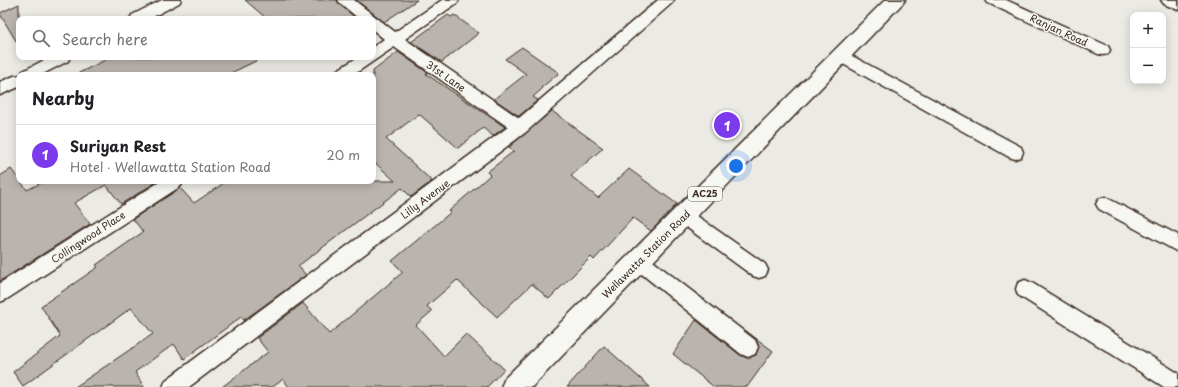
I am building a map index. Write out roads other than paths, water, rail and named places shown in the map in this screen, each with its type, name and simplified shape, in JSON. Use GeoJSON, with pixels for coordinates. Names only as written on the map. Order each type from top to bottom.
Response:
{"type":"FeatureCollection","features":[{"type":"Feature","properties":{"kind":"main road","name":"Wellawatta Station Road"},"geometry":{"type":"LineString","coordinates":[[514,387],[896,0]]}},
{"type":"Feature","properties":{"kind":"main road"},"geometry":{"type":"LineString","coordinates":[[1170,0],[1178,4]]}},
{"type":"Feature","properties":{"kind":"street"},"geometry":{"type":"LineString","coordinates":[[143,16],[174,0]]}},
{"type":"Feature","properties":{"kind":"street"},"geometry":{"type":"LineString","coordinates":[[345,0],[365,16]]}},
{"type":"Feature","properties":{"kind":"street"},"geometry":{"type":"LineString","coordinates":[[376,52],[452,0]]}},
{"type":"Feature","properties":{"kind":"street","name":"Lilly Avenue"},"geometry":{"type":"LineString","coordinates":[[173,387],[520,127],[668,0]]}},
{"type":"Feature","properties":{"kind":"street","name":"Ranjan Road"},"geometry":{"type":"LineString","coordinates":[[993,0],[1103,50]]}},
{"type":"Feature","properties":{"kind":"street","name":"31st Lane"},"geometry":{"type":"LineString","coordinates":[[376,24],[395,40],[520,127]]}},
{"type":"Feature","properties":{"kind":"street"},"geometry":{"type":"LineString","coordinates":[[841,56],[1015,152]]}},
{"type":"Feature","properties":{"kind":"street"},"geometry":{"type":"LineString","coordinates":[[34,72],[57,60]]}},
{"type":"Feature","properties":{"kind":"street"},"geometry":{"type":"LineString","coordinates":[[346,72],[364,60]]}},
{"type":"Feature","properties":{"kind":"street"},"geometry":{"type":"LineString","coordinates":[[0,90],[16,82]]}},
{"type":"Feature","properties":{"kind":"street","name":"Collingwood Place"},"geometry":{"type":"LineString","coordinates":[[0,293],[170,184]]}},
{"type":"Feature","properties":{"kind":"street"},"geometry":{"type":"LineString","coordinates":[[1104,204],[1178,244]]}},
{"type":"Feature","properties":{"kind":"street"},"geometry":{"type":"LineString","coordinates":[[684,216],[759,270]]}},
{"type":"Feature","properties":{"kind":"street"},"geometry":{"type":"LineString","coordinates":[[639,261],[748,347]]}},
{"type":"Feature","properties":{"kind":"street"},"geometry":{"type":"LineString","coordinates":[[1025,289],[1178,384]]}},
{"type":"Feature","properties":{"kind":"place","name":"Suriyan Rest"},"geometry":{"type":"Point","coordinates":[727,125]}}]}
